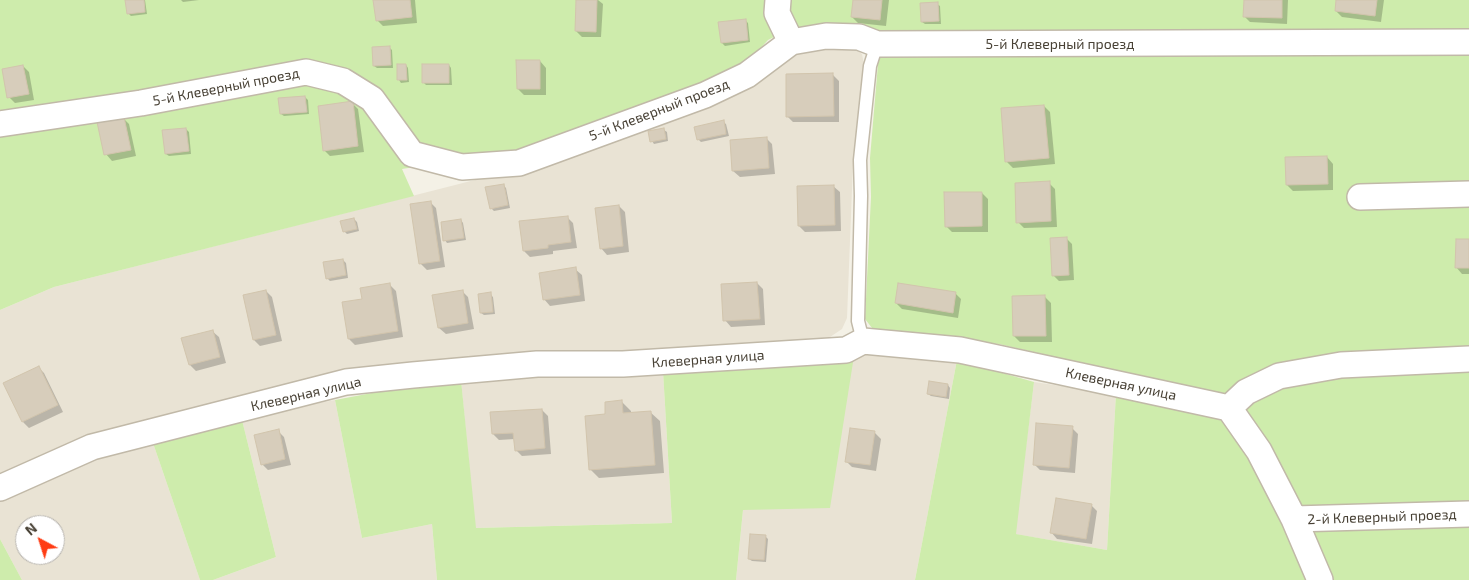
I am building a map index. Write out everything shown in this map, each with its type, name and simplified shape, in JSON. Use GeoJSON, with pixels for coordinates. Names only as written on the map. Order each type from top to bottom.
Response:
{"type":"FeatureCollection","features":[{"type":"Feature","properties":{"kind":"street"},"geometry":{"type":"LineString","coordinates":[[778,0],[777,13],[791,42]]}},
{"type":"Feature","properties":{"kind":"street","name":"5-й Клеверный проезд"},"geometry":{"type":"LineString","coordinates":[[0,124],[141,103],[306,72],[343,81],[372,99],[412,154],[462,167],[519,163],[705,95],[746,75],[791,42],[826,36],[859,37],[876,44],[1469,42]]}},
{"type":"Feature","properties":{"kind":"street"},"geometry":{"type":"LineString","coordinates":[[1360,197],[1469,194]]}},
{"type":"Feature","properties":{"kind":"street","name":"Клеверная улица"},"geometry":{"type":"LineString","coordinates":[[0,488],[92,447],[346,382],[537,364],[623,364],[846,350],[863,341],[960,350],[1229,408]]}},
{"type":"Feature","properties":{"kind":"street"},"geometry":{"type":"LineString","coordinates":[[1320,580],[1294,520],[1258,451],[1229,408],[1246,392],[1279,376],[1341,365],[1469,359]]}},
{"type":"Feature","properties":{"kind":"street","name":"2-й Клеверный проезд"},"geometry":{"type":"LineString","coordinates":[[1294,520],[1469,514]]}},
{"type":"Feature","properties":{"kind":"lane"},"geometry":{"type":"LineString","coordinates":[[863,341],[858,321],[860,160],[870,66],[876,44]]}},
{"type":"Feature","properties":{"kind":"shaded area"},"geometry":{"type":"Polygon","coordinates":[[[793,46],[855,47],[862,54],[864,64],[853,164],[847,318],[842,329],[827,339],[406,367],[0,482],[0,310],[54,287],[518,169],[793,46]]]}},
{"type":"Feature","properties":{"kind":"shaded area"},"geometry":{"type":"Polygon","coordinates":[[[872,349],[957,360],[915,580],[736,580],[743,510],[854,356],[872,349]]]}},
{"type":"Feature","properties":{"kind":"shaded area"},"geometry":{"type":"Polygon","coordinates":[[[663,371],[672,523],[475,528],[461,380],[536,373],[663,371]]]}},
{"type":"Feature","properties":{"kind":"shaded area"},"geometry":{"type":"Polygon","coordinates":[[[1034,382],[1116,394],[1107,550],[1015,534],[1034,382]]]}},
{"type":"Feature","properties":{"kind":"shaded area"},"geometry":{"type":"Polygon","coordinates":[[[335,400],[362,538],[432,524],[437,580],[213,580],[276,557],[242,420],[271,412],[335,400]]]}},
{"type":"Feature","properties":{"kind":"shaded area"},"geometry":{"type":"Polygon","coordinates":[[[153,443],[200,580],[22,580],[0,539],[0,498],[96,458],[153,443]]]}},
{"type":"Feature","properties":{"kind":"green space"},"geometry":{"type":"Polygon","coordinates":[[[0,0],[1469,0],[1469,580],[1333,580],[1306,525],[1312,580],[915,580],[957,360],[1034,382],[1016,534],[1107,550],[1116,394],[1206,416],[1197,390],[999,344],[876,333],[865,319],[871,197],[870,158],[878,64],[878,32],[861,28],[794,27],[768,40],[744,66],[673,98],[519,150],[402,169],[414,196],[54,287],[0,310],[0,0]]]}},
{"type":"Feature","properties":{"kind":"green space"},"geometry":{"type":"Polygon","coordinates":[[[854,356],[830,508],[743,510],[736,580],[437,580],[432,524],[362,538],[335,400],[409,386],[461,380],[476,528],[672,523],[663,371],[854,356]]]}},
{"type":"Feature","properties":{"kind":"green space"},"geometry":{"type":"Polygon","coordinates":[[[242,420],[276,557],[213,580],[200,580],[153,443],[242,420]]]}},
{"type":"Feature","properties":{"kind":"green space"},"geometry":{"type":"Polygon","coordinates":[[[0,539],[22,580],[0,580],[0,539]]]}},
{"type":"Feature","properties":{"kind":"building"},"geometry":{"type":"Polygon","coordinates":[[[125,0],[144,0],[145,12],[127,14],[125,0]]]}},
{"type":"Feature","properties":{"kind":"building"},"geometry":{"type":"Polygon","coordinates":[[[373,0],[410,0],[412,17],[376,21],[373,0]]]}},
{"type":"Feature","properties":{"kind":"building"},"geometry":{"type":"Polygon","coordinates":[[[576,0],[597,0],[596,32],[575,31],[576,0]]]}},
{"type":"Feature","properties":{"kind":"building"},"geometry":{"type":"Polygon","coordinates":[[[853,0],[882,0],[880,20],[851,17],[853,0]]]}},
{"type":"Feature","properties":{"kind":"building"},"geometry":{"type":"Polygon","coordinates":[[[1244,0],[1282,0],[1282,18],[1243,17],[1244,0]]]}},
{"type":"Feature","properties":{"kind":"building"},"geometry":{"type":"Polygon","coordinates":[[[1336,0],[1377,0],[1375,16],[1335,11],[1336,0]]]}},
{"type":"Feature","properties":{"kind":"building"},"geometry":{"type":"Polygon","coordinates":[[[938,2],[939,21],[921,22],[920,3],[938,2]]]}},
{"type":"Feature","properties":{"kind":"building"},"geometry":{"type":"Polygon","coordinates":[[[746,19],[748,40],[721,43],[718,22],[746,19]]]}},
{"type":"Feature","properties":{"kind":"building"},"geometry":{"type":"Polygon","coordinates":[[[390,46],[391,65],[373,66],[372,47],[390,46]]]}},
{"type":"Feature","properties":{"kind":"building"},"geometry":{"type":"Polygon","coordinates":[[[516,60],[540,60],[540,89],[517,89],[516,60]]]}},
{"type":"Feature","properties":{"kind":"building"},"geometry":{"type":"Polygon","coordinates":[[[397,64],[406,64],[407,80],[397,80],[397,64]]]}},
{"type":"Feature","properties":{"kind":"building"},"geometry":{"type":"Polygon","coordinates":[[[422,64],[449,64],[449,83],[422,83],[422,64]]]}},
{"type":"Feature","properties":{"kind":"building"},"geometry":{"type":"Polygon","coordinates":[[[23,65],[29,94],[7,98],[2,69],[23,65]]]}},
{"type":"Feature","properties":{"kind":"building"},"geometry":{"type":"Polygon","coordinates":[[[833,73],[834,116],[786,117],[786,74],[833,73]]]}},
{"type":"Feature","properties":{"kind":"building"},"geometry":{"type":"Polygon","coordinates":[[[305,96],[307,112],[280,114],[278,98],[305,96]]]}},
{"type":"Feature","properties":{"kind":"building"},"geometry":{"type":"Polygon","coordinates":[[[353,101],[358,146],[323,151],[318,106],[353,101]]]}},
{"type":"Feature","properties":{"kind":"building"},"geometry":{"type":"Polygon","coordinates":[[[1044,105],[1049,158],[1005,162],[1001,108],[1044,105]]]}},
{"type":"Feature","properties":{"kind":"building"},"geometry":{"type":"Polygon","coordinates":[[[124,117],[131,150],[104,155],[97,122],[124,117]]]}},
{"type":"Feature","properties":{"kind":"building"},"geometry":{"type":"Polygon","coordinates":[[[724,120],[726,134],[697,140],[694,127],[724,120]]]}},
{"type":"Feature","properties":{"kind":"building"},"geometry":{"type":"Polygon","coordinates":[[[186,128],[189,151],[165,154],[162,130],[186,128]]]}},
{"type":"Feature","properties":{"kind":"building"},"geometry":{"type":"Polygon","coordinates":[[[664,128],[666,139],[650,142],[648,131],[664,128]]]}},
{"type":"Feature","properties":{"kind":"building"},"geometry":{"type":"Polygon","coordinates":[[[767,137],[769,168],[732,171],[730,140],[767,137]]]}},
{"type":"Feature","properties":{"kind":"building"},"geometry":{"type":"Polygon","coordinates":[[[1327,156],[1328,184],[1286,185],[1285,157],[1327,156]]]}},
{"type":"Feature","properties":{"kind":"building"},"geometry":{"type":"Polygon","coordinates":[[[1050,181],[1051,221],[1016,223],[1015,183],[1050,181]]]}},
{"type":"Feature","properties":{"kind":"building"},"geometry":{"type":"Polygon","coordinates":[[[504,184],[508,205],[490,209],[485,187],[504,184]]]}},
{"type":"Feature","properties":{"kind":"building"},"geometry":{"type":"Polygon","coordinates":[[[834,185],[835,225],[798,226],[797,186],[834,185]]]}},
{"type":"Feature","properties":{"kind":"building"},"geometry":{"type":"Polygon","coordinates":[[[944,192],[982,192],[982,226],[945,227],[944,192]]]}},
{"type":"Feature","properties":{"kind":"building"},"geometry":{"type":"Polygon","coordinates":[[[431,201],[440,261],[419,264],[410,204],[431,201]]]}},
{"type":"Feature","properties":{"kind":"building"},"geometry":{"type":"Polygon","coordinates":[[[619,205],[623,246],[600,249],[595,208],[619,205]]]}},
{"type":"Feature","properties":{"kind":"building"},"geometry":{"type":"Polygon","coordinates":[[[568,216],[571,242],[548,245],[548,248],[523,251],[519,221],[568,216]]]}},
{"type":"Feature","properties":{"kind":"building"},"geometry":{"type":"Polygon","coordinates":[[[354,218],[357,229],[343,232],[340,221],[354,218]]]}},
{"type":"Feature","properties":{"kind":"building"},"geometry":{"type":"Polygon","coordinates":[[[461,219],[464,238],[443,241],[441,222],[461,219]]]}},
{"type":"Feature","properties":{"kind":"building"},"geometry":{"type":"Polygon","coordinates":[[[1067,237],[1069,275],[1052,276],[1050,238],[1067,237]]]}},
{"type":"Feature","properties":{"kind":"building"},"geometry":{"type":"Polygon","coordinates":[[[1456,239],[1469,239],[1469,268],[1455,268],[1456,239]]]}},
{"type":"Feature","properties":{"kind":"building"},"geometry":{"type":"Polygon","coordinates":[[[343,259],[346,275],[326,279],[323,262],[343,259]]]}},
{"type":"Feature","properties":{"kind":"building"},"geometry":{"type":"Polygon","coordinates":[[[576,267],[580,295],[543,300],[539,273],[576,267]]]}},
{"type":"Feature","properties":{"kind":"building"},"geometry":{"type":"Polygon","coordinates":[[[757,282],[760,319],[723,321],[721,284],[757,282]]]}},
{"type":"Feature","properties":{"kind":"building"},"geometry":{"type":"Polygon","coordinates":[[[390,283],[398,331],[348,339],[342,302],[362,299],[360,288],[390,283]]]}},
{"type":"Feature","properties":{"kind":"building"},"geometry":{"type":"Polygon","coordinates":[[[898,283],[956,292],[953,313],[895,303],[898,283]]]}},
{"type":"Feature","properties":{"kind":"building"},"geometry":{"type":"Polygon","coordinates":[[[266,290],[276,335],[253,340],[243,295],[266,290]]]}},
{"type":"Feature","properties":{"kind":"building"},"geometry":{"type":"Polygon","coordinates":[[[463,290],[468,323],[438,328],[432,295],[463,290]]]}},
{"type":"Feature","properties":{"kind":"building"},"geometry":{"type":"Polygon","coordinates":[[[491,292],[493,312],[480,313],[478,294],[491,292]]]}},
{"type":"Feature","properties":{"kind":"building"},"geometry":{"type":"Polygon","coordinates":[[[1045,295],[1046,336],[1013,336],[1012,296],[1045,295]]]}},
{"type":"Feature","properties":{"kind":"building"},"geometry":{"type":"Polygon","coordinates":[[[213,330],[220,357],[189,365],[181,338],[213,330]]]}},
{"type":"Feature","properties":{"kind":"building"},"geometry":{"type":"Polygon","coordinates":[[[39,366],[58,405],[22,422],[3,383],[39,366]]]}},
{"type":"Feature","properties":{"kind":"building"},"geometry":{"type":"Polygon","coordinates":[[[929,381],[948,384],[946,397],[927,394],[929,381]]]}},
{"type":"Feature","properties":{"kind":"building"},"geometry":{"type":"Polygon","coordinates":[[[622,400],[623,413],[651,411],[655,465],[589,470],[585,416],[605,414],[605,402],[622,400]]]}},
{"type":"Feature","properties":{"kind":"building"},"geometry":{"type":"Polygon","coordinates":[[[542,409],[545,448],[515,451],[513,433],[492,434],[490,412],[542,409]]]}},
{"type":"Feature","properties":{"kind":"building"},"geometry":{"type":"Polygon","coordinates":[[[1036,423],[1073,426],[1069,468],[1033,465],[1036,423]]]}},
{"type":"Feature","properties":{"kind":"building"},"geometry":{"type":"Polygon","coordinates":[[[850,428],[875,431],[870,465],[845,462],[850,428]]]}},
{"type":"Feature","properties":{"kind":"building"},"geometry":{"type":"Polygon","coordinates":[[[279,429],[285,459],[261,465],[254,435],[279,429]]]}},
{"type":"Feature","properties":{"kind":"building"},"geometry":{"type":"Polygon","coordinates":[[[1056,498],[1092,504],[1086,539],[1050,533],[1056,498]]]}},
{"type":"Feature","properties":{"kind":"building"},"geometry":{"type":"Polygon","coordinates":[[[750,534],[766,535],[764,560],[748,559],[750,534]]]}}]}
